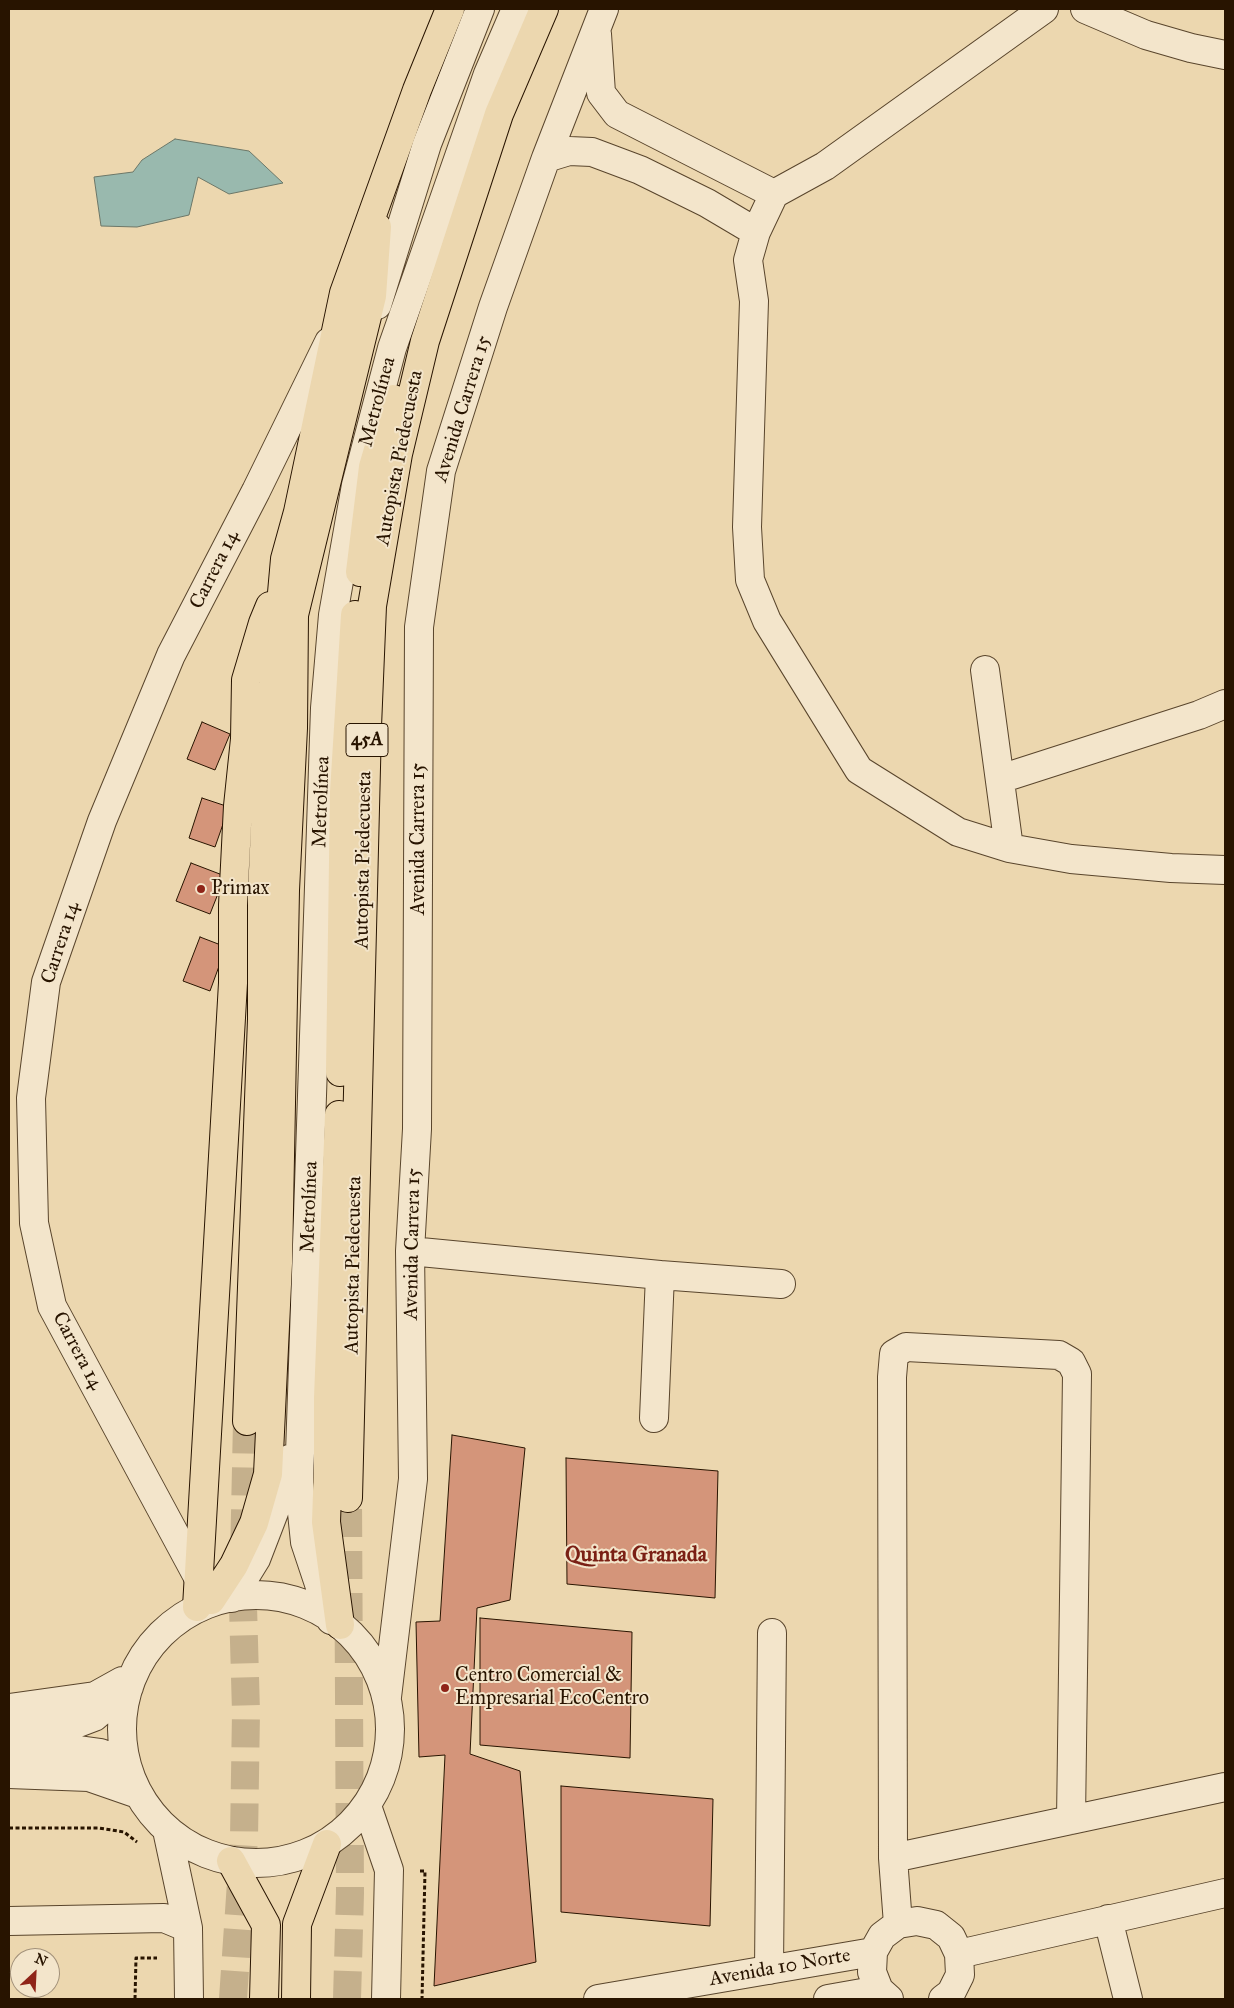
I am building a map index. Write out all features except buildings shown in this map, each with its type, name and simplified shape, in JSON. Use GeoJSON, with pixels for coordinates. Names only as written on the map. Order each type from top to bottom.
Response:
{"type":"FeatureCollection","features":[{"type":"Feature","properties":{"kind":"highway"},"geometry":{"type":"LineString","coordinates":[[247,1421],[262,1019],[262,884],[269,740],[282,579],[344,293],[417,90],[450,9]]}},
{"type":"Feature","properties":{"kind":"highway","name":"Autopista Piedecuesta"},"geometry":{"type":"LineString","coordinates":[[348,1498],[367,727],[372,606],[398,454],[425,341],[499,114],[544,9]]}},
{"type":"Feature","properties":{"kind":"highway"},"geometry":{"type":"LineString","coordinates":[[210,1596],[234,1565],[254,1523],[268,1474],[278,1263],[285,890],[293,728],[294,615],[372,296],[380,191]]}},
{"type":"Feature","properties":{"kind":"highway"},"geometry":{"type":"LineString","coordinates":[[335,1622],[326,1522],[328,1398],[339,1110],[344,792],[352,633],[373,467],[416,320],[461,229]]}},
{"type":"Feature","properties":{"kind":"highway"},"geometry":{"type":"LineString","coordinates":[[210,1596],[232,993],[233,905],[238,806],[245,738],[246,680],[263,622],[282,579]]}},
{"type":"Feature","properties":{"kind":"highway"},"geometry":{"type":"LineString","coordinates":[[296,1999],[297,1924],[327,1844]]}},
{"type":"Feature","properties":{"kind":"highway"},"geometry":{"type":"LineString","coordinates":[[232,1861],[266,1925],[264,1999]]}},
{"type":"Feature","properties":{"kind":"street","name":"Metrolínea"},"geometry":{"type":"LineString","coordinates":[[210,1596],[256,1559],[281,1494],[292,1449],[316,726],[323,605],[336,490],[376,306],[427,144],[480,9]]}},
{"type":"Feature","properties":{"kind":"street","name":"Metrolínea"},"geometry":{"type":"LineString","coordinates":[[335,1622],[305,1542],[300,1483],[325,708],[333,615],[356,485],[392,348],[482,92],[516,9]]}},
{"type":"Feature","properties":{"kind":"street"},"geometry":{"type":"LineString","coordinates":[[1044,9],[825,166],[774,194],[756,232],[748,260],[754,301],[747,527],[750,580],[766,621],[859,770],[958,832],[1009,848],[1071,859],[1171,868],[1225,870]]}},
{"type":"Feature","properties":{"kind":"street"},"geometry":{"type":"LineString","coordinates":[[1085,9],[1146,34],[1191,48],[1225,55]]}},
{"type":"Feature","properties":{"kind":"street"},"geometry":{"type":"LineString","coordinates":[[600,17],[601,93],[617,114],[774,194]]}},
{"type":"Feature","properties":{"kind":"street","name":"Avenida Carrera 15"},"geometry":{"type":"LineString","coordinates":[[387,1698],[413,1479],[410,1251],[417,1129],[419,628],[441,471],[493,307],[546,158],[600,17]]}},
{"type":"Feature","properties":{"kind":"street"},"geometry":{"type":"LineString","coordinates":[[546,158],[569,151],[592,152],[640,170],[665,182],[756,232]]}},
{"type":"Feature","properties":{"kind":"street","name":"Carrera 14"},"geometry":{"type":"LineString","coordinates":[[210,1596],[52,1306],[34,1223],[31,1098],[46,982],[102,821],[171,655],[256,491],[338,326]]}},
{"type":"Feature","properties":{"kind":"street"},"geometry":{"type":"LineString","coordinates":[[986,670],[1009,848]]}},
{"type":"Feature","properties":{"kind":"street"},"geometry":{"type":"LineString","coordinates":[[1000,779],[1199,715],[1225,704]]}},
{"type":"Feature","properties":{"kind":"street"},"geometry":{"type":"LineString","coordinates":[[410,1251],[660,1275],[781,1284]]}},
{"type":"Feature","properties":{"kind":"street"},"geometry":{"type":"LineString","coordinates":[[654,1418],[660,1275]]}},
{"type":"Feature","properties":{"kind":"street"},"geometry":{"type":"LineString","coordinates":[[898,1924],[893,1858],[892,1377],[894,1354],[906,1347],[1059,1355],[1071,1362],[1078,1374],[1071,1820]]}},
{"type":"Feature","properties":{"kind":"street"},"geometry":{"type":"LineString","coordinates":[[9,1735],[73,1725],[94,1717],[130,1681],[158,1636],[210,1596],[254,1594],[281,1597],[307,1605],[335,1622],[366,1652],[387,1698],[391,1735],[384,1772],[367,1806],[327,1844],[297,1857],[265,1863],[232,1861],[197,1850],[167,1830],[118,1763],[101,1753],[79,1750],[9,1750]]}},
{"type":"Feature","properties":{"kind":"street"},"geometry":{"type":"LineString","coordinates":[[769,1970],[772,1633]]}},
{"type":"Feature","properties":{"kind":"street"},"geometry":{"type":"LineString","coordinates":[[9,1708],[95,1696],[130,1681]]}},
{"type":"Feature","properties":{"kind":"street"},"geometry":{"type":"LineString","coordinates":[[130,1681],[122,1723],[124,1756],[136,1789]]}},
{"type":"Feature","properties":{"kind":"street"},"geometry":{"type":"LineString","coordinates":[[9,1774],[89,1777],[136,1789]]}},
{"type":"Feature","properties":{"kind":"street"},"geometry":{"type":"LineString","coordinates":[[893,1858],[1225,1788]]}},
{"type":"Feature","properties":{"kind":"street"},"geometry":{"type":"LineString","coordinates":[[367,1806],[389,1870],[386,1999]]}},
{"type":"Feature","properties":{"kind":"street"},"geometry":{"type":"LineString","coordinates":[[167,1830],[188,1928],[188,1999]]}},
{"type":"Feature","properties":{"kind":"street"},"geometry":{"type":"LineString","coordinates":[[959,1954],[1225,1893]]}},
{"type":"Feature","properties":{"kind":"street"},"geometry":{"type":"LineString","coordinates":[[9,1921],[164,1918],[188,1928]]}},
{"type":"Feature","properties":{"kind":"street"},"geometry":{"type":"LineString","coordinates":[[1108,1919],[1128,1999]]}},
{"type":"Feature","properties":{"kind":"street"},"geometry":{"type":"LineString","coordinates":[[884,1995],[872,1972],[873,1952],[882,1936],[898,1924],[917,1921],[936,1925],[951,1937],[959,1954],[960,1975],[948,1997]]}},
{"type":"Feature","properties":{"kind":"street","name":"Avenida 10 Norte"},"geometry":{"type":"LineString","coordinates":[[598,1999],[873,1952]]}},
{"type":"Feature","properties":{"kind":"street","name":"Avenida 10 Norte"},"geometry":{"type":"LineString","coordinates":[[828,1999],[884,1995]]}},
{"type":"Feature","properties":{"kind":"path"},"geometry":{"type":"LineString","coordinates":[[9,1828],[99,1828],[124,1832],[142,1846]]}},
{"type":"Feature","properties":{"kind":"path"},"geometry":{"type":"LineString","coordinates":[[422,1999],[425,1871]]}},
{"type":"Feature","properties":{"kind":"path"},"geometry":{"type":"LineString","coordinates":[[135,1999],[136,1958]]}},
{"type":"Feature","properties":{"kind":"water"},"geometry":{"type":"Polygon","coordinates":[[[175,139],[249,151],[283,183],[229,194],[198,177],[189,215],[137,227],[101,226],[94,177],[133,172],[142,160],[175,139]]]}},
{"type":"Feature","properties":{"kind":"tunnel"},"geometry":{"type":"LineString","coordinates":[[233,1999],[244,1839],[246,1712],[243,1606],[247,1421]]}},
{"type":"Feature","properties":{"kind":"tunnel"},"geometry":{"type":"LineString","coordinates":[[347,1999],[350,1893],[348,1498]]}},
{"type":"Feature","properties":{"kind":"place","name":"Primax"},"geometry":{"type":"Point","coordinates":[201,889]}},
{"type":"Feature","properties":{"kind":"place","name":"Centro Comercial & Empresarial EcoCentro"},"geometry":{"type":"Point","coordinates":[445,1688]}},
{"type":"Feature","properties":{"kind":"district","name":"Quinta Granada"},"geometry":{"type":"Point","coordinates":[636,1556]}}]}
